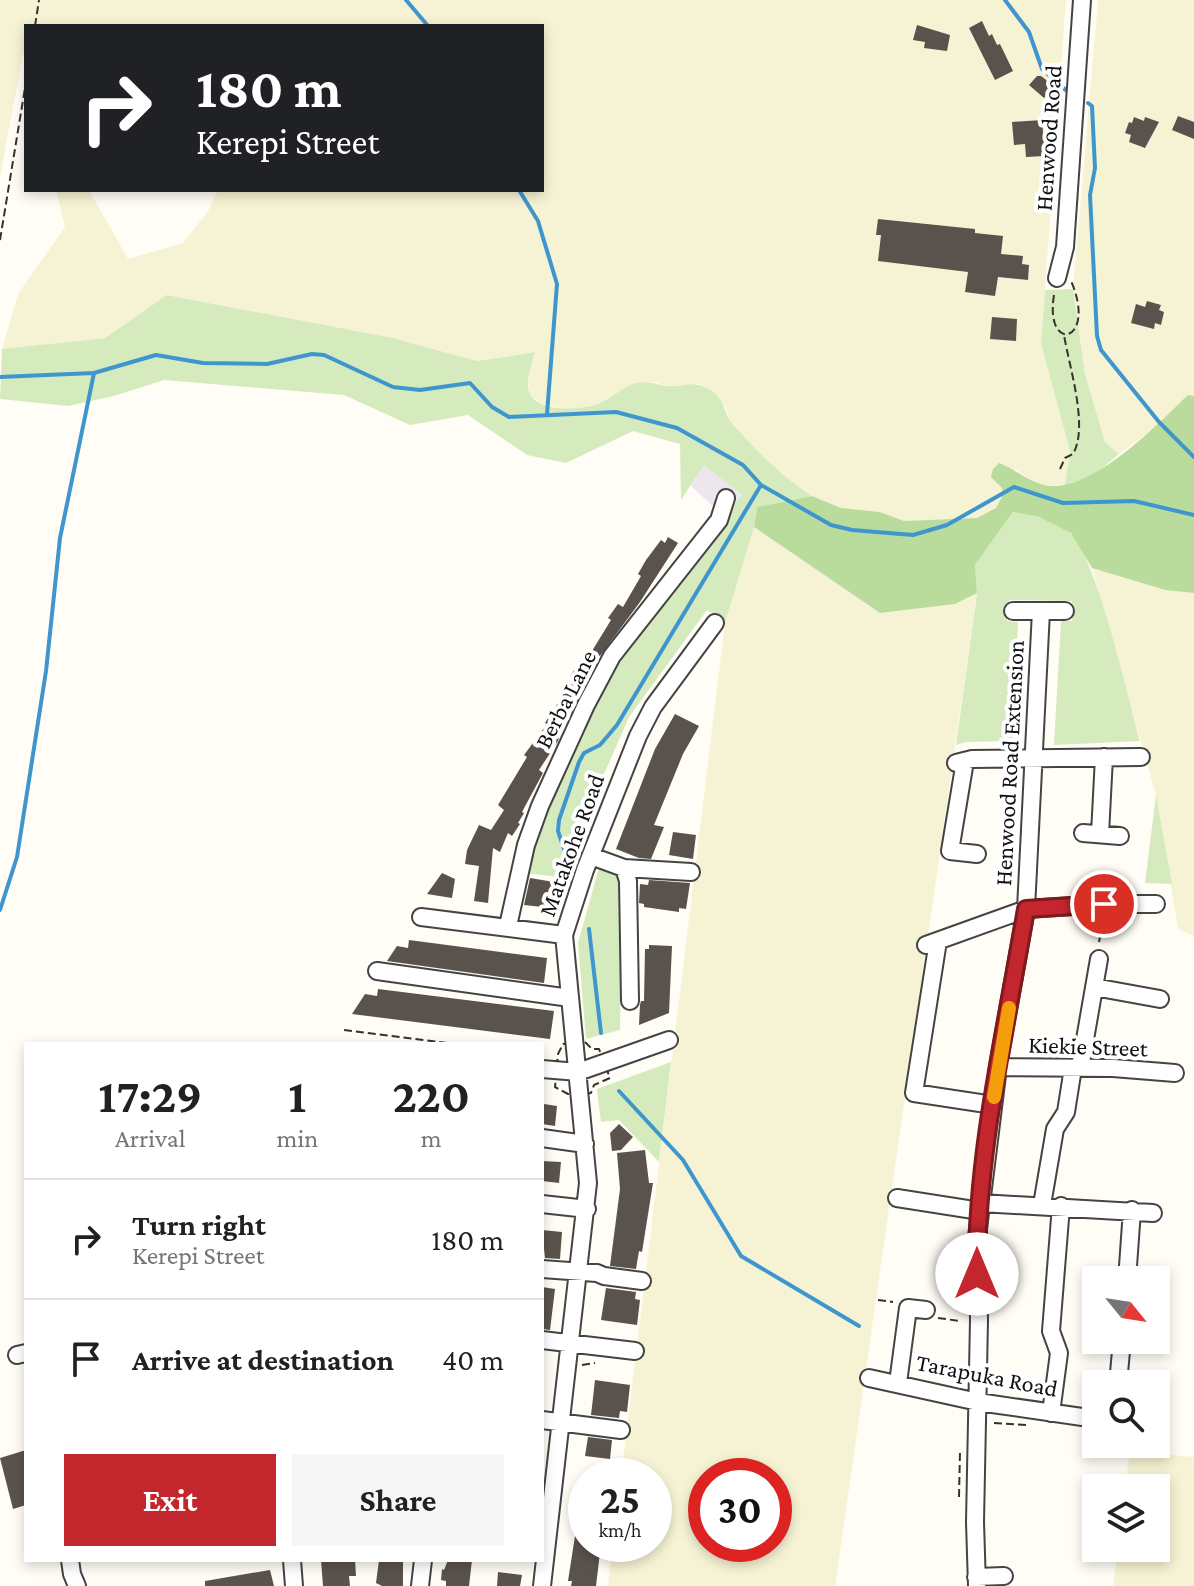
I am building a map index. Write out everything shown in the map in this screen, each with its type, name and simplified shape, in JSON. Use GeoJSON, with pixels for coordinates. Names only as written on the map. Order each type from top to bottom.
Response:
{"type":"FeatureCollection","features":[{"type":"Feature","properties":{"kind":"street","name":"Henwood Road"},"geometry":{"type":"LineString","coordinates":[[1064,280],[1082,0]]}},
{"type":"Feature","properties":{"kind":"street","name":"Berba Lane"},"geometry":{"type":"LineString","coordinates":[[508,926],[526,845],[540,806],[586,705],[612,656],[719,520],[726,498]]}},
{"type":"Feature","properties":{"kind":"street"},"geometry":{"type":"LineString","coordinates":[[1013,611],[1065,611]]}},
{"type":"Feature","properties":{"kind":"street","name":"Henwood Road Extension"},"geometry":{"type":"LineString","coordinates":[[977,1582],[977,1237],[998,1067],[1026,909],[1041,611]]}},
{"type":"Feature","properties":{"kind":"street","name":"Matakohe Road"},"geometry":{"type":"LineString","coordinates":[[544,1557],[547,1488],[561,1423],[588,1183],[564,935],[638,736],[653,707],[715,623]]}},
{"type":"Feature","properties":{"kind":"street"},"geometry":{"type":"LineString","coordinates":[[1104,757],[1092,834],[1120,836]]}},
{"type":"Feature","properties":{"kind":"street"},"geometry":{"type":"LineString","coordinates":[[977,854],[950,851],[960,762],[1141,757]]}},
{"type":"Feature","properties":{"kind":"street"},"geometry":{"type":"LineString","coordinates":[[591,856],[624,868],[691,872]]}},
{"type":"Feature","properties":{"kind":"street"},"geometry":{"type":"LineString","coordinates":[[624,868],[628,881],[630,1001]]}},
{"type":"Feature","properties":{"kind":"street"},"geometry":{"type":"LineString","coordinates":[[993,1105],[914,1093],[932,943],[1026,909],[1156,904]]}},
{"type":"Feature","properties":{"kind":"street"},"geometry":{"type":"LineString","coordinates":[[421,917],[564,935]]}},
{"type":"Feature","properties":{"kind":"street"},"geometry":{"type":"LineString","coordinates":[[1042,1205],[1055,1129],[1066,1112],[1099,959]]}},
{"type":"Feature","properties":{"kind":"street"},"geometry":{"type":"LineString","coordinates":[[377,971],[570,998]]}},
{"type":"Feature","properties":{"kind":"street"},"geometry":{"type":"LineString","coordinates":[[1094,987],[1160,999]]}},
{"type":"Feature","properties":{"kind":"street"},"geometry":{"type":"LineString","coordinates":[[549,1073],[578,1072],[669,1040]]}},
{"type":"Feature","properties":{"kind":"street","name":"Kiekie Street"},"geometry":{"type":"LineString","coordinates":[[998,1067],[1175,1073]]}},
{"type":"Feature","properties":{"kind":"street"},"geometry":{"type":"LineString","coordinates":[[544,1138],[585,1144]]}},
{"type":"Feature","properties":{"kind":"street"},"geometry":{"type":"LineString","coordinates":[[897,1198],[981,1207],[1042,1205],[1153,1213]]}},
{"type":"Feature","properties":{"kind":"street"},"geometry":{"type":"LineString","coordinates":[[544,1204],[587,1209]]}},
{"type":"Feature","properties":{"kind":"street"},"geometry":{"type":"LineString","coordinates":[[1051,1413],[1059,1353],[1051,1331],[1061,1206]]}},
{"type":"Feature","properties":{"kind":"street"},"geometry":{"type":"LineString","coordinates":[[1128,1266],[1132,1210]]}},
{"type":"Feature","properties":{"kind":"street"},"geometry":{"type":"LineString","coordinates":[[544,1269],[642,1281]]}},
{"type":"Feature","properties":{"kind":"street"},"geometry":{"type":"LineString","coordinates":[[898,1383],[908,1308],[926,1310]]}},
{"type":"Feature","properties":{"kind":"street"},"geometry":{"type":"LineString","coordinates":[[544,1340],[635,1351]]}},
{"type":"Feature","properties":{"kind":"street","name":"Tarapuka Road"},"geometry":{"type":"LineString","coordinates":[[869,1378],[978,1402],[1082,1417]]}},
{"type":"Feature","properties":{"kind":"street"},"geometry":{"type":"LineString","coordinates":[[544,1420],[621,1430]]}},
{"type":"Feature","properties":{"kind":"street"},"geometry":{"type":"LineString","coordinates":[[70,1562],[77,1586]]}},
{"type":"Feature","properties":{"kind":"street"},"geometry":{"type":"LineString","coordinates":[[292,1562],[294,1586]]}},
{"type":"Feature","properties":{"kind":"street"},"geometry":{"type":"LineString","coordinates":[[420,1586],[423,1562]]}},
{"type":"Feature","properties":{"kind":"street","name":"Matakohe Road"},"geometry":{"type":"LineString","coordinates":[[542,1586],[544,1562]]}},
{"type":"Feature","properties":{"kind":"street"},"geometry":{"type":"LineString","coordinates":[[977,1582],[1004,1576]]}},
{"type":"Feature","properties":{"kind":"path"},"geometry":{"type":"LineString","coordinates":[[35,24],[39,0]]}},
{"type":"Feature","properties":{"kind":"path"},"geometry":{"type":"LineString","coordinates":[[0,240],[24,94]]}},
{"type":"Feature","properties":{"kind":"path"},"geometry":{"type":"LineString","coordinates":[[1064,280],[1078,298],[1080,319],[1075,331],[1064,334],[1056,330],[1052,321],[1064,280]]}},
{"type":"Feature","properties":{"kind":"path"},"geometry":{"type":"LineString","coordinates":[[1060,469],[1065,458],[1073,454],[1078,438],[1077,408],[1064,334]]}},
{"type":"Feature","properties":{"kind":"path"},"geometry":{"type":"LineString","coordinates":[[1097,919],[1110,918]]}},
{"type":"Feature","properties":{"kind":"path"},"geometry":{"type":"LineString","coordinates":[[1099,959],[1097,952],[1103,922]]}},
{"type":"Feature","properties":{"kind":"path"},"geometry":{"type":"LineString","coordinates":[[344,1030],[439,1042]]}},
{"type":"Feature","properties":{"kind":"path"},"geometry":{"type":"LineString","coordinates":[[581,1042],[592,1049],[599,1049],[602,1056]]}},
{"type":"Feature","properties":{"kind":"path"},"geometry":{"type":"LineString","coordinates":[[585,1093],[591,1093],[594,1085],[610,1078],[607,1069]]}},
{"type":"Feature","properties":{"kind":"path"},"geometry":{"type":"LineString","coordinates":[[549,1073],[555,1087],[573,1094]]}},
{"type":"Feature","properties":{"kind":"path"},"geometry":{"type":"LineString","coordinates":[[926,1310],[932,1317],[960,1321]]}},
{"type":"Feature","properties":{"kind":"path"},"geometry":{"type":"LineString","coordinates":[[574,1367],[600,1360]]}},
{"type":"Feature","properties":{"kind":"shaded area"},"geometry":{"type":"Polygon","coordinates":[[[0,0],[1066,0],[1041,344],[1070,451],[1065,485],[1035,483],[1015,469],[1003,488],[996,508],[977,518],[904,521],[880,512],[841,508],[812,496],[779,474],[731,424],[726,407],[700,384],[634,384],[601,403],[574,410],[544,405],[531,396],[528,389],[534,352],[477,361],[393,338],[168,295],[105,338],[2,349],[18,294],[65,227],[56,192],[90,192],[128,259],[183,243],[208,211],[217,192],[544,192],[544,24],[24,24],[24,49],[0,177],[0,0]]]}},
{"type":"Feature","properties":{"kind":"shaded area"},"geometry":{"type":"Polygon","coordinates":[[[1098,0],[1194,0],[1194,396],[1188,396],[1151,431],[1119,454],[1105,442],[1085,374],[1073,289],[1098,0]]]}},
{"type":"Feature","properties":{"kind":"shaded area"},"geometry":{"type":"Polygon","coordinates":[[[704,464],[742,495],[723,523],[717,510],[691,486],[704,464]]]}},
{"type":"Feature","properties":{"kind":"shaded area"},"geometry":{"type":"Polygon","coordinates":[[[754,527],[880,613],[955,604],[977,593],[835,1586],[608,1586],[610,1562],[672,1562],[672,1458],[623,1458],[725,623],[754,527]]]}},
{"type":"Feature","properties":{"kind":"shaded area"},"geometry":{"type":"Polygon","coordinates":[[[1092,568],[1165,590],[1194,593],[1194,936],[1178,929],[1156,795],[1092,568]]]}},
{"type":"Feature","properties":{"kind":"shaded area"},"geometry":{"type":"Polygon","coordinates":[[[1170,1455],[1194,1457],[1194,1586],[1113,1586],[1116,1562],[1170,1562],[1170,1474],[1127,1474],[1129,1458],[1170,1458],[1170,1455]]]}},
{"type":"Feature","properties":{"kind":"green space"},"geometry":{"type":"Polygon","coordinates":[[[1073,289],[1085,374],[1105,442],[1119,454],[1093,476],[1065,485],[1070,451],[1041,344],[1045,290],[1073,289]]]}},
{"type":"Feature","properties":{"kind":"green space"},"geometry":{"type":"Polygon","coordinates":[[[167,295],[393,338],[477,361],[535,352],[528,379],[531,396],[547,406],[558,408],[598,404],[636,383],[698,385],[716,395],[731,421],[762,456],[812,496],[757,507],[754,527],[725,623],[707,610],[629,717],[594,797],[568,878],[525,873],[556,792],[617,663],[742,495],[704,465],[681,500],[680,444],[633,431],[566,463],[527,455],[468,415],[410,425],[344,395],[164,380],[68,406],[0,399],[2,349],[105,338],[167,295]]]}},
{"type":"Feature","properties":{"kind":"green space"},"geometry":{"type":"Polygon","coordinates":[[[1188,395],[1194,396],[1194,593],[1165,590],[1092,568],[1071,533],[1039,517],[1013,512],[975,565],[977,593],[955,604],[880,613],[754,527],[757,507],[812,496],[841,508],[880,512],[904,521],[977,518],[996,508],[1003,495],[1002,488],[991,477],[999,463],[1043,485],[1068,484],[1086,477],[1124,453],[1188,395]]]}},
{"type":"Feature","properties":{"kind":"green space"},"geometry":{"type":"Polygon","coordinates":[[[1013,512],[1051,521],[1070,533],[1080,547],[1101,598],[1140,741],[1054,745],[1061,621],[1072,621],[1072,601],[1009,600],[1007,621],[1018,622],[1013,741],[956,745],[977,594],[975,565],[1013,512]]]}},
{"type":"Feature","properties":{"kind":"green space"},"geometry":{"type":"Polygon","coordinates":[[[1156,795],[1172,884],[1145,883],[1156,795]]]}},
{"type":"Feature","properties":{"kind":"green space"},"geometry":{"type":"Polygon","coordinates":[[[600,864],[618,873],[622,897],[620,1030],[586,1039],[578,943],[600,864]]]}},
{"type":"Feature","properties":{"kind":"green space"},"geometry":{"type":"Polygon","coordinates":[[[671,1062],[659,1162],[619,1120],[601,1122],[597,1089],[671,1062]]]}},
{"type":"Feature","properties":{"kind":"building"},"geometry":{"type":"Polygon","coordinates":[[[982,21],[989,36],[992,34],[997,45],[1000,44],[1013,71],[995,80],[969,28],[982,21]]]}},
{"type":"Feature","properties":{"kind":"building"},"geometry":{"type":"Polygon","coordinates":[[[917,25],[950,35],[947,51],[924,48],[925,42],[913,40],[917,25]]]}},
{"type":"Feature","properties":{"kind":"building"},"geometry":{"type":"Polygon","coordinates":[[[1037,76],[1054,86],[1044,98],[1029,85],[1037,76]]]}},
{"type":"Feature","properties":{"kind":"building"},"geometry":{"type":"Polygon","coordinates":[[[1178,116],[1194,122],[1194,139],[1172,130],[1178,116]]]}},
{"type":"Feature","properties":{"kind":"building"},"geometry":{"type":"Polygon","coordinates":[[[1134,117],[1159,122],[1145,148],[1129,142],[1131,135],[1125,133],[1134,117]]]}},
{"type":"Feature","properties":{"kind":"building"},"geometry":{"type":"Polygon","coordinates":[[[1042,120],[1045,156],[1026,157],[1025,144],[1014,145],[1012,122],[1042,120]]]}},
{"type":"Feature","properties":{"kind":"building"},"geometry":{"type":"Polygon","coordinates":[[[878,219],[975,229],[975,233],[1003,236],[1001,254],[1023,256],[1022,264],[1029,265],[1028,280],[998,277],[995,296],[965,292],[968,272],[878,261],[881,235],[876,235],[878,219]]]}},
{"type":"Feature","properties":{"kind":"building"},"geometry":{"type":"Polygon","coordinates":[[[1147,301],[1161,305],[1159,310],[1164,312],[1161,325],[1155,323],[1154,329],[1131,323],[1136,304],[1145,307],[1147,301]]]}},
{"type":"Feature","properties":{"kind":"building"},"geometry":{"type":"Polygon","coordinates":[[[992,317],[1017,319],[1016,341],[990,339],[992,317]]]}},
{"type":"Feature","properties":{"kind":"building"},"geometry":{"type":"Polygon","coordinates":[[[668,537],[678,543],[600,656],[592,651],[611,620],[608,618],[618,604],[623,607],[641,576],[638,574],[646,560],[661,540],[665,543],[668,537]]]}},
{"type":"Feature","properties":{"kind":"building"},"geometry":{"type":"Polygon","coordinates":[[[578,665],[590,674],[556,734],[558,741],[539,770],[543,773],[522,812],[520,824],[512,836],[508,833],[500,852],[493,848],[488,903],[474,901],[479,866],[465,864],[467,850],[479,825],[491,830],[504,810],[498,805],[527,757],[524,755],[547,724],[574,678],[570,676],[578,665]]]}},
{"type":"Feature","properties":{"kind":"building"},"geometry":{"type":"Polygon","coordinates":[[[675,714],[699,726],[683,754],[654,825],[664,827],[651,859],[639,858],[616,849],[655,749],[675,714]]]}},
{"type":"Feature","properties":{"kind":"building"},"geometry":{"type":"Polygon","coordinates":[[[673,832],[696,835],[693,859],[669,855],[673,832]]]}},
{"type":"Feature","properties":{"kind":"building"},"geometry":{"type":"Polygon","coordinates":[[[442,873],[455,879],[452,898],[427,894],[442,873]]]}},
{"type":"Feature","properties":{"kind":"building"},"geometry":{"type":"Polygon","coordinates":[[[530,878],[560,883],[552,908],[524,905],[530,878]]]}},
{"type":"Feature","properties":{"kind":"building"},"geometry":{"type":"Polygon","coordinates":[[[649,880],[690,883],[686,909],[679,908],[679,912],[644,907],[639,903],[640,884],[648,885],[649,880]]]}},
{"type":"Feature","properties":{"kind":"building"},"geometry":{"type":"Polygon","coordinates":[[[409,940],[547,958],[544,983],[387,961],[397,946],[408,948],[409,940]]]}},
{"type":"Feature","properties":{"kind":"building"},"geometry":{"type":"Polygon","coordinates":[[[649,945],[672,946],[669,1013],[639,1025],[640,1005],[644,1001],[645,949],[649,949],[649,945]]]}},
{"type":"Feature","properties":{"kind":"building"},"geometry":{"type":"Polygon","coordinates":[[[378,989],[554,1011],[550,1039],[352,1014],[365,994],[377,996],[378,989]]]}},
{"type":"Feature","properties":{"kind":"building"},"geometry":{"type":"Polygon","coordinates":[[[544,1104],[557,1106],[555,1126],[544,1124],[544,1104]]]}},
{"type":"Feature","properties":{"kind":"building"},"geometry":{"type":"Polygon","coordinates":[[[619,1124],[633,1137],[621,1150],[612,1151],[610,1133],[619,1124]]]}},
{"type":"Feature","properties":{"kind":"building"},"geometry":{"type":"Polygon","coordinates":[[[645,1150],[649,1183],[653,1183],[642,1252],[639,1251],[636,1269],[610,1266],[620,1189],[617,1153],[645,1150]]]}},
{"type":"Feature","properties":{"kind":"building"},"geometry":{"type":"Polygon","coordinates":[[[544,1161],[561,1162],[559,1183],[544,1181],[544,1161]]]}},
{"type":"Feature","properties":{"kind":"building"},"geometry":{"type":"Polygon","coordinates":[[[544,1230],[562,1232],[560,1259],[545,1258],[544,1230]]]}},
{"type":"Feature","properties":{"kind":"building"},"geometry":{"type":"Polygon","coordinates":[[[544,1287],[555,1289],[550,1330],[544,1329],[544,1287]]]}},
{"type":"Feature","properties":{"kind":"building"},"geometry":{"type":"Polygon","coordinates":[[[606,1288],[636,1292],[635,1299],[640,1300],[637,1325],[601,1320],[606,1288]]]}},
{"type":"Feature","properties":{"kind":"building"},"geometry":{"type":"Polygon","coordinates":[[[595,1380],[630,1385],[627,1412],[620,1411],[619,1418],[591,1415],[595,1380]]]}},
{"type":"Feature","properties":{"kind":"building"},"geometry":{"type":"Polygon","coordinates":[[[588,1437],[612,1440],[610,1458],[585,1456],[588,1437]]]}},
{"type":"Feature","properties":{"kind":"building"},"geometry":{"type":"Polygon","coordinates":[[[24,1451],[24,1506],[13,1509],[0,1458],[24,1451]]]}},
{"type":"Feature","properties":{"kind":"building"},"geometry":{"type":"Polygon","coordinates":[[[321,1562],[355,1562],[356,1576],[349,1576],[350,1586],[323,1586],[321,1562]]]}},
{"type":"Feature","properties":{"kind":"building"},"geometry":{"type":"Polygon","coordinates":[[[379,1562],[403,1562],[403,1586],[376,1583],[379,1562]]]}},
{"type":"Feature","properties":{"kind":"building"},"geometry":{"type":"Polygon","coordinates":[[[447,1562],[472,1562],[469,1586],[446,1586],[446,1581],[441,1580],[447,1562]]]}},
{"type":"Feature","properties":{"kind":"building"},"geometry":{"type":"Polygon","coordinates":[[[571,1562],[599,1562],[596,1586],[571,1586],[572,1581],[568,1581],[571,1562]]]}},
{"type":"Feature","properties":{"kind":"building"},"geometry":{"type":"Polygon","coordinates":[[[270,1570],[274,1586],[205,1586],[205,1581],[270,1570]]]}},
{"type":"Feature","properties":{"kind":"building"},"geometry":{"type":"Polygon","coordinates":[[[498,1572],[522,1575],[520,1586],[497,1586],[498,1572]]]}},
{"type":"Feature","properties":{"kind":"waterway"},"geometry":{"type":"LineString","coordinates":[[406,0],[426,24]]}},
{"type":"Feature","properties":{"kind":"waterway"},"geometry":{"type":"LineString","coordinates":[[1005,0],[1029,32],[1042,69],[1068,92]]}},
{"type":"Feature","properties":{"kind":"waterway"},"geometry":{"type":"LineString","coordinates":[[1088,103],[1092,106],[1095,168],[1090,195],[1097,336],[1101,350],[1159,422],[1194,457]]}},
{"type":"Feature","properties":{"kind":"waterway"},"geometry":{"type":"LineString","coordinates":[[520,192],[538,221],[557,284],[547,414]]}},
{"type":"Feature","properties":{"kind":"waterway"},"geometry":{"type":"LineString","coordinates":[[0,377],[94,373],[156,355],[203,363],[267,364],[312,354],[324,355],[393,387],[420,390],[470,383],[492,407],[509,417],[616,412],[677,428],[743,465],[761,485],[831,525],[852,530],[913,535],[947,525],[1014,487],[1063,503],[1134,501],[1194,515]]}},
{"type":"Feature","properties":{"kind":"waterway"},"geometry":{"type":"LineString","coordinates":[[0,910],[17,857],[46,671],[60,538],[94,373]]}},
{"type":"Feature","properties":{"kind":"waterway"},"geometry":{"type":"LineString","coordinates":[[567,858],[558,831],[559,820],[579,762],[584,753],[600,745],[617,725],[761,485]]}},
{"type":"Feature","properties":{"kind":"waterway"},"geometry":{"type":"LineString","coordinates":[[589,929],[601,1033]]}},
{"type":"Feature","properties":{"kind":"waterway"},"geometry":{"type":"LineString","coordinates":[[619,1091],[683,1160],[741,1256],[859,1326]]}},
{"type":"Feature","properties":{"kind":"slow traffic"},"geometry":{"type":"LineString","coordinates":[[994,1097],[1009,1008]]}},
{"type":"Feature","properties":{"kind":"route"},"geometry":{"type":"LineString","coordinates":[[977,1274],[977,1237],[984,1167],[1026,909],[1104,904]]}}]}
